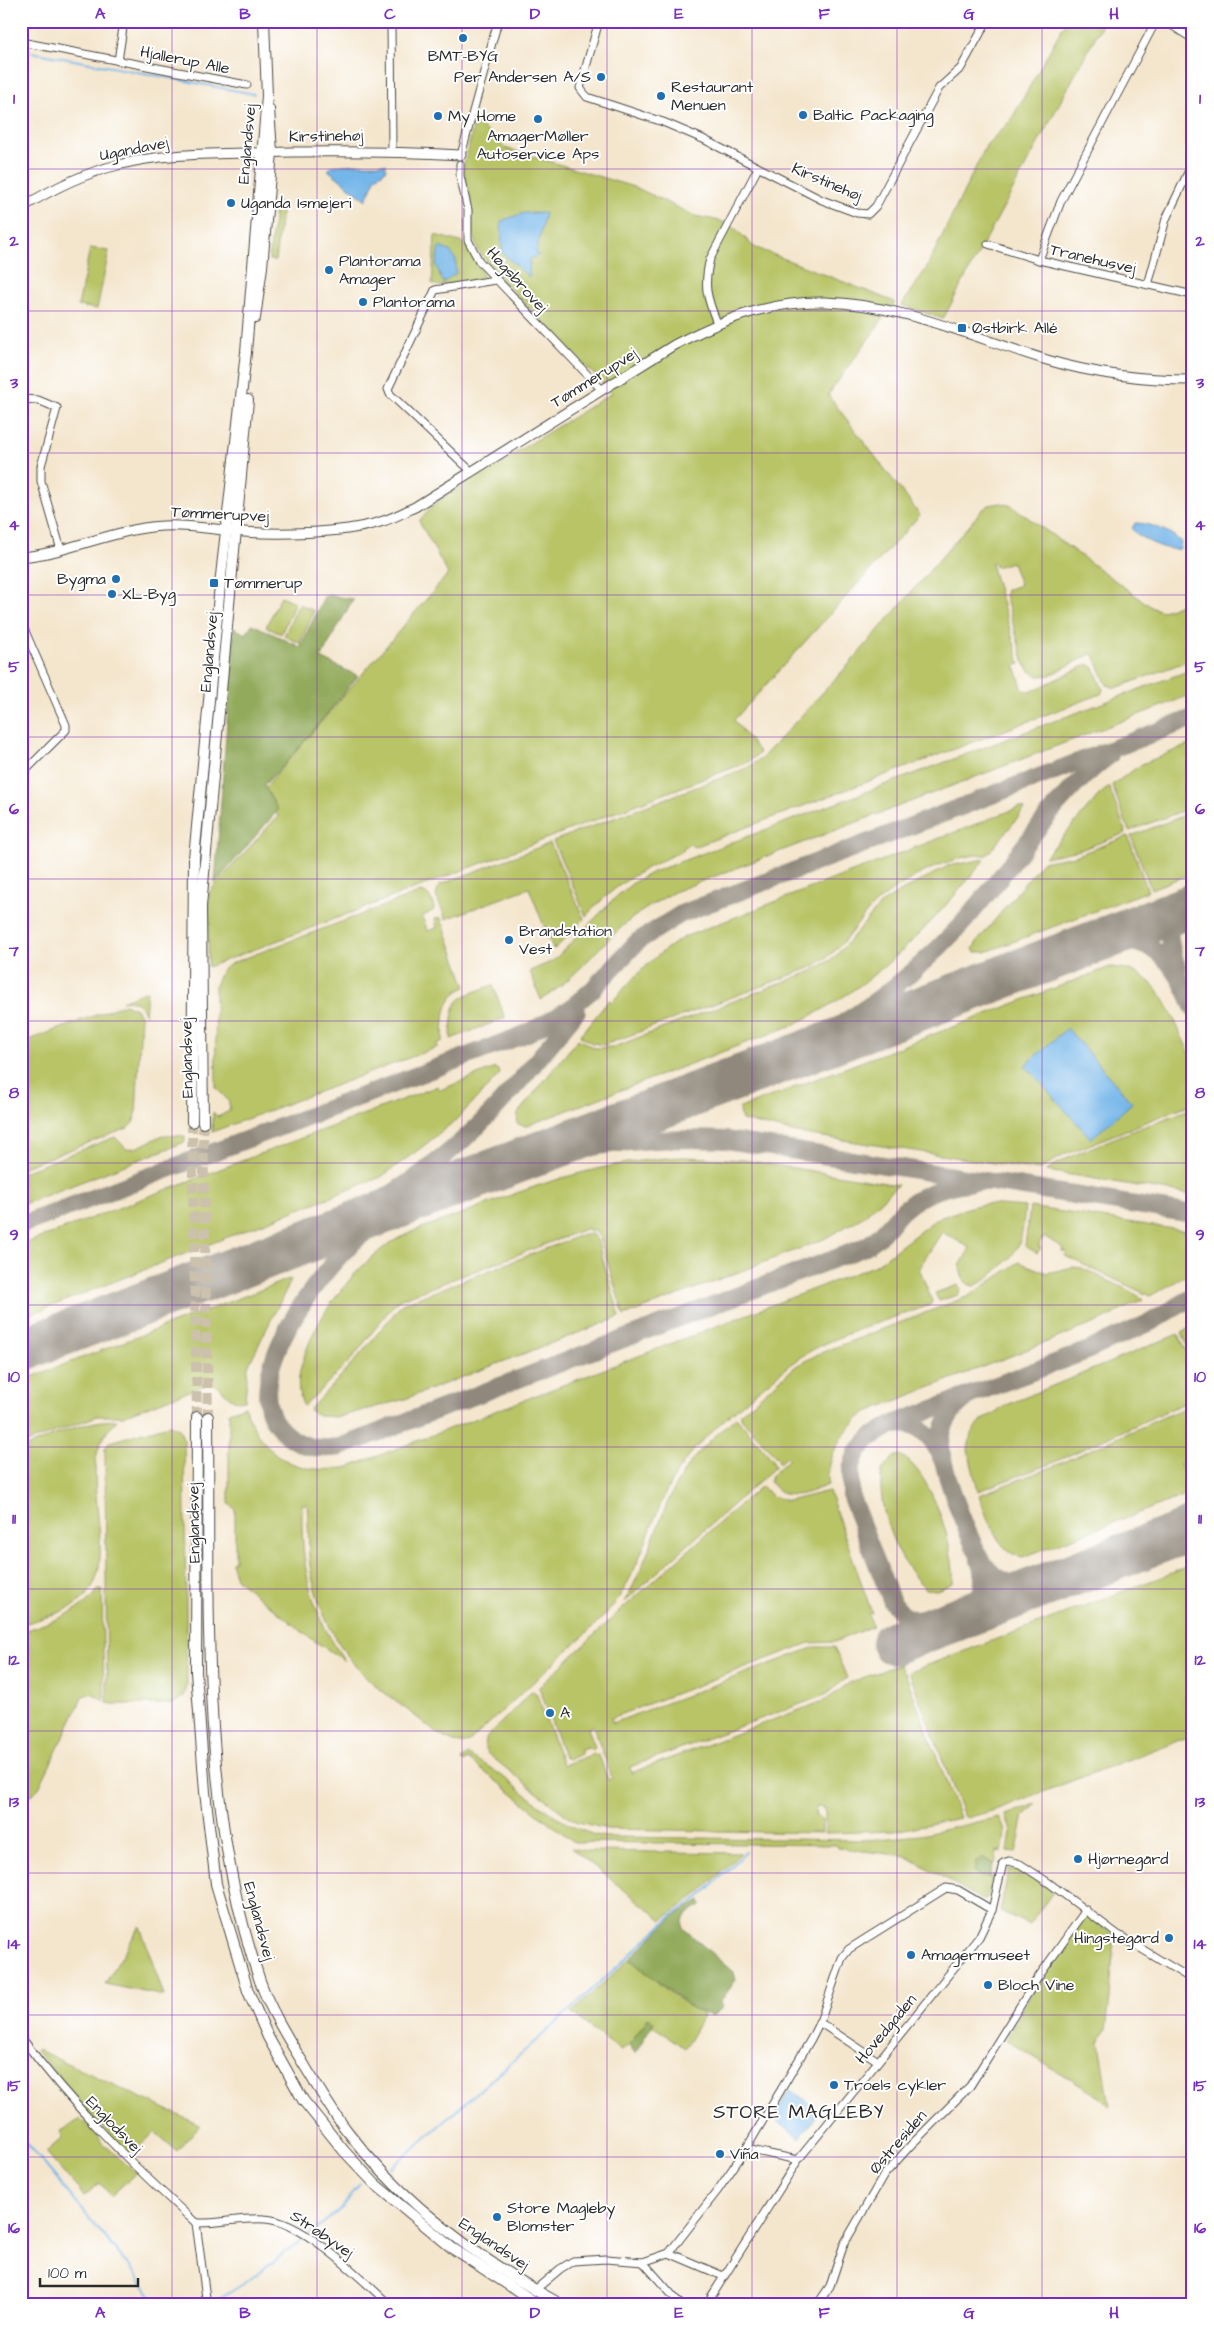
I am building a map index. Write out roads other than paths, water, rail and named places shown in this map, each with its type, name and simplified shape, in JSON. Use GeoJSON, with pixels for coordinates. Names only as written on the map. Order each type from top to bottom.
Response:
{"type":"FeatureCollection","features":[{"type":"Feature","properties":{"kind":"main road","name":"Englandsvej"},"geometry":{"type":"LineString","coordinates":[[197,1122],[194,858],[272,152],[267,96],[264,21]]}},
{"type":"Feature","properties":{"kind":"main road","name":"Englandsvej"},"geometry":{"type":"LineString","coordinates":[[231,531],[260,152],[267,96]]}},
{"type":"Feature","properties":{"kind":"main road","name":"Englandsvej"},"geometry":{"type":"LineString","coordinates":[[197,1417],[196,1672],[205,1792],[216,1884],[248,1991],[268,2037],[303,2100],[344,2151],[375,2184],[463,2257],[526,2302],[539,2305]]}},
{"type":"Feature","properties":{"kind":"main road","name":"Englandsvej"},"geometry":{"type":"LineString","coordinates":[[208,1417],[211,1672],[218,1789],[233,1887],[261,1983],[283,2030],[347,2132],[384,2174],[460,2241],[535,2290],[562,2305]]}},
{"type":"Feature","properties":{"kind":"street","name":"Hjallerup Alle"},"geometry":{"type":"LineString","coordinates":[[118,61],[124,21]]}},
{"type":"Feature","properties":{"kind":"street"},"geometry":{"type":"LineString","coordinates":[[391,21],[392,151]]}},
{"type":"Feature","properties":{"kind":"street"},"geometry":{"type":"LineString","coordinates":[[461,160],[498,21]]}},
{"type":"Feature","properties":{"kind":"street","name":"Kirstinehøj"},"geometry":{"type":"LineString","coordinates":[[599,21],[580,88],[587,97],[663,122],[822,200],[857,213],[868,214],[876,206],[939,88],[961,68],[987,21]]}},
{"type":"Feature","properties":{"kind":"street"},"geometry":{"type":"LineString","coordinates":[[1039,260],[1061,201],[1156,21]]}},
{"type":"Feature","properties":{"kind":"street"},"geometry":{"type":"LineString","coordinates":[[1165,21],[1193,39]]}},
{"type":"Feature","properties":{"kind":"street","name":"Hjallerup Alle"},"geometry":{"type":"LineString","coordinates":[[21,42],[248,86]]}},
{"type":"Feature","properties":{"kind":"street","name":"Kirstinehøj"},"geometry":{"type":"LineString","coordinates":[[260,152],[392,151],[461,160]]}},
{"type":"Feature","properties":{"kind":"street","name":"Ugandavej"},"geometry":{"type":"LineString","coordinates":[[21,208],[65,183],[116,165],[167,155],[260,152]]}},
{"type":"Feature","properties":{"kind":"street","name":"Høgsbrovej"},"geometry":{"type":"LineString","coordinates":[[461,160],[460,176],[468,210],[468,240],[479,261],[495,280],[602,390]]}},
{"type":"Feature","properties":{"kind":"street"},"geometry":{"type":"LineString","coordinates":[[1148,285],[1166,219],[1193,162]]}},
{"type":"Feature","properties":{"kind":"street"},"geometry":{"type":"LineString","coordinates":[[717,323],[707,298],[707,273],[710,259],[758,168]]}},
{"type":"Feature","properties":{"kind":"street","name":"Tranehusvej"},"geometry":{"type":"LineString","coordinates":[[988,244],[1039,260],[1193,295]]}},
{"type":"Feature","properties":{"kind":"street"},"geometry":{"type":"LineString","coordinates":[[472,472],[390,394],[388,389],[435,290],[495,280]]}},
{"type":"Feature","properties":{"kind":"street","name":"Tømmerupvej"},"geometry":{"type":"LineString","coordinates":[[21,557],[61,550],[145,528],[164,526],[231,531],[325,531],[360,527],[382,522],[415,507],[674,345],[717,323],[769,308],[823,302],[856,304],[900,313],[1082,369],[1142,379],[1193,380]]}},
{"type":"Feature","properties":{"kind":"street"},"geometry":{"type":"LineString","coordinates":[[21,400],[38,400],[57,408],[41,466],[41,482],[61,550]]}},
{"type":"Feature","properties":{"kind":"street"},"geometry":{"type":"LineString","coordinates":[[21,622],[66,725],[61,735],[21,775]]}},
{"type":"Feature","properties":{"kind":"street","name":"Hovedgaden"},"geometry":{"type":"LineString","coordinates":[[706,2305],[798,2160],[979,1937],[992,1910],[1003,1863],[1009,1861],[1020,1864],[1086,1910]]}},
{"type":"Feature","properties":{"kind":"street"},"geometry":{"type":"LineString","coordinates":[[535,2290],[560,2268],[573,2261],[606,2259],[643,2262],[670,2253],[718,2190],[746,2149],[819,2022],[842,1958],[849,1949],[946,1888],[958,1890],[992,1910]]}},
{"type":"Feature","properties":{"kind":"street"},"geometry":{"type":"LineString","coordinates":[[1086,1910],[1117,1934],[1193,1980]]}},
{"type":"Feature","properties":{"kind":"street","name":"Østresiden"},"geometry":{"type":"LineString","coordinates":[[818,2305],[830,2286],[844,2244],[884,2175],[970,2086],[1037,1979],[1086,1910]]}},
{"type":"Feature","properties":{"kind":"street"},"geometry":{"type":"LineString","coordinates":[[819,2022],[878,2061]]}},
{"type":"Feature","properties":{"kind":"street","name":"Englodsvej"},"geometry":{"type":"LineString","coordinates":[[21,2037],[87,2117],[149,2181],[196,2223]]}},
{"type":"Feature","properties":{"kind":"street"},"geometry":{"type":"LineString","coordinates":[[746,2149],[798,2160]]}},
{"type":"Feature","properties":{"kind":"street","name":"Strøbyvej"},"geometry":{"type":"LineString","coordinates":[[196,2223],[263,2218],[282,2223],[332,2254],[389,2305]]}},
{"type":"Feature","properties":{"kind":"street"},"geometry":{"type":"LineString","coordinates":[[196,2223],[207,2305]]}},
{"type":"Feature","properties":{"kind":"street"},"geometry":{"type":"LineString","coordinates":[[670,2253],[724,2276]]}},
{"type":"Feature","properties":{"kind":"street"},"geometry":{"type":"LineString","coordinates":[[643,2262],[681,2305]]}},
{"type":"Feature","properties":{"kind":"water"},"geometry":{"type":"Polygon","coordinates":[[[386,164],[386,170],[376,177],[366,200],[328,170],[332,166],[386,164]]]}},
{"type":"Feature","properties":{"kind":"water"},"geometry":{"type":"Polygon","coordinates":[[[524,213],[545,213],[536,253],[539,255],[530,259],[529,277],[502,253],[501,221],[524,213]]]}},
{"type":"Feature","properties":{"kind":"water"},"geometry":{"type":"Polygon","coordinates":[[[439,247],[450,251],[456,260],[456,273],[443,283],[436,265],[439,247]]]}},
{"type":"Feature","properties":{"kind":"water"},"geometry":{"type":"Polygon","coordinates":[[[1135,523],[1154,526],[1172,534],[1181,542],[1180,549],[1168,549],[1147,541],[1132,529],[1135,523]]]}},
{"type":"Feature","properties":{"kind":"water"},"geometry":{"type":"Polygon","coordinates":[[[1067,1028],[1132,1103],[1091,1139],[1025,1065],[1067,1028]]]}},
{"type":"Feature","properties":{"kind":"water"},"geometry":{"type":"Polygon","coordinates":[[[790,2090],[809,2102],[816,2111],[812,2121],[799,2139],[773,2117],[790,2090]]]}},
{"type":"Feature","properties":{"kind":"waterway"},"geometry":{"type":"LineString","coordinates":[[21,50],[254,94]]}},
{"type":"Feature","properties":{"kind":"waterway"},"geometry":{"type":"LineString","coordinates":[[391,2168],[547,2031],[673,1915],[701,1896],[746,1852]]}},
{"type":"Feature","properties":{"kind":"waterway"},"geometry":{"type":"LineString","coordinates":[[21,2136],[139,2278],[158,2305]]}},
{"type":"Feature","properties":{"kind":"waterway"},"geometry":{"type":"LineString","coordinates":[[310,2234],[342,2208],[360,2183]]}},
{"type":"Feature","properties":{"kind":"waterway"},"geometry":{"type":"LineString","coordinates":[[210,2305],[245,2283],[303,2239]]}},
{"type":"Feature","properties":{"kind":"tunnel"},"geometry":{"type":"LineString","coordinates":[[192,1122],[197,1417]]}},
{"type":"Feature","properties":{"kind":"tunnel"},"geometry":{"type":"LineString","coordinates":[[203,1123],[208,1417]]}},
{"type":"Feature","properties":{"kind":"place","name":"BMT-BYG"},"geometry":{"type":"Point","coordinates":[463,38]}},
{"type":"Feature","properties":{"kind":"place","name":"Per Andersen A/S"},"geometry":{"type":"Point","coordinates":[601,77]}},
{"type":"Feature","properties":{"kind":"place","name":"Restaurant Menuen"},"geometry":{"type":"Point","coordinates":[661,96]}},
{"type":"Feature","properties":{"kind":"place","name":"Baltic Packaging"},"geometry":{"type":"Point","coordinates":[803,115]}},
{"type":"Feature","properties":{"kind":"place","name":"My Home"},"geometry":{"type":"Point","coordinates":[438,116]}},
{"type":"Feature","properties":{"kind":"place","name":"AmagerMøller Autoservice Aps"},"geometry":{"type":"Point","coordinates":[538,119]}},
{"type":"Feature","properties":{"kind":"place","name":"Uganda Ismejeri"},"geometry":{"type":"Point","coordinates":[231,203]}},
{"type":"Feature","properties":{"kind":"place","name":"Plantorama Amager"},"geometry":{"type":"Point","coordinates":[329,270]}},
{"type":"Feature","properties":{"kind":"place","name":"Plantorama"},"geometry":{"type":"Point","coordinates":[363,302]}},
{"type":"Feature","properties":{"kind":"place","name":"Østbirk Allé"},"geometry":{"type":"Point","coordinates":[962,328]}},
{"type":"Feature","properties":{"kind":"place","name":"Bygma"},"geometry":{"type":"Point","coordinates":[116,579]}},
{"type":"Feature","properties":{"kind":"place","name":"Tømmerup"},"geometry":{"type":"Point","coordinates":[214,583]}},
{"type":"Feature","properties":{"kind":"place","name":"XL-Byg"},"geometry":{"type":"Point","coordinates":[112,594]}},
{"type":"Feature","properties":{"kind":"place","name":"Brandstation Vest"},"geometry":{"type":"Point","coordinates":[509,940]}},
{"type":"Feature","properties":{"kind":"place","name":"A"},"geometry":{"type":"Point","coordinates":[550,1713]}},
{"type":"Feature","properties":{"kind":"place","name":"Hjørnegård"},"geometry":{"type":"Point","coordinates":[1078,1859]}},
{"type":"Feature","properties":{"kind":"place","name":"Hingstegård"},"geometry":{"type":"Point","coordinates":[1169,1938]}},
{"type":"Feature","properties":{"kind":"place","name":"Amagermuseet"},"geometry":{"type":"Point","coordinates":[911,1955]}},
{"type":"Feature","properties":{"kind":"place","name":"Bloch Vine"},"geometry":{"type":"Point","coordinates":[988,1985]}},
{"type":"Feature","properties":{"kind":"place","name":"Troels cykler"},"geometry":{"type":"Point","coordinates":[834,2085]}},
{"type":"Feature","properties":{"kind":"place","name":"Viña"},"geometry":{"type":"Point","coordinates":[720,2154]}},
{"type":"Feature","properties":{"kind":"place","name":"Store Magleby Blomster"},"geometry":{"type":"Point","coordinates":[497,2217]}},
{"type":"Feature","properties":{"kind":"district","name":"STORE MAGLEBY"},"geometry":{"type":"Point","coordinates":[799,2112]}}]}
